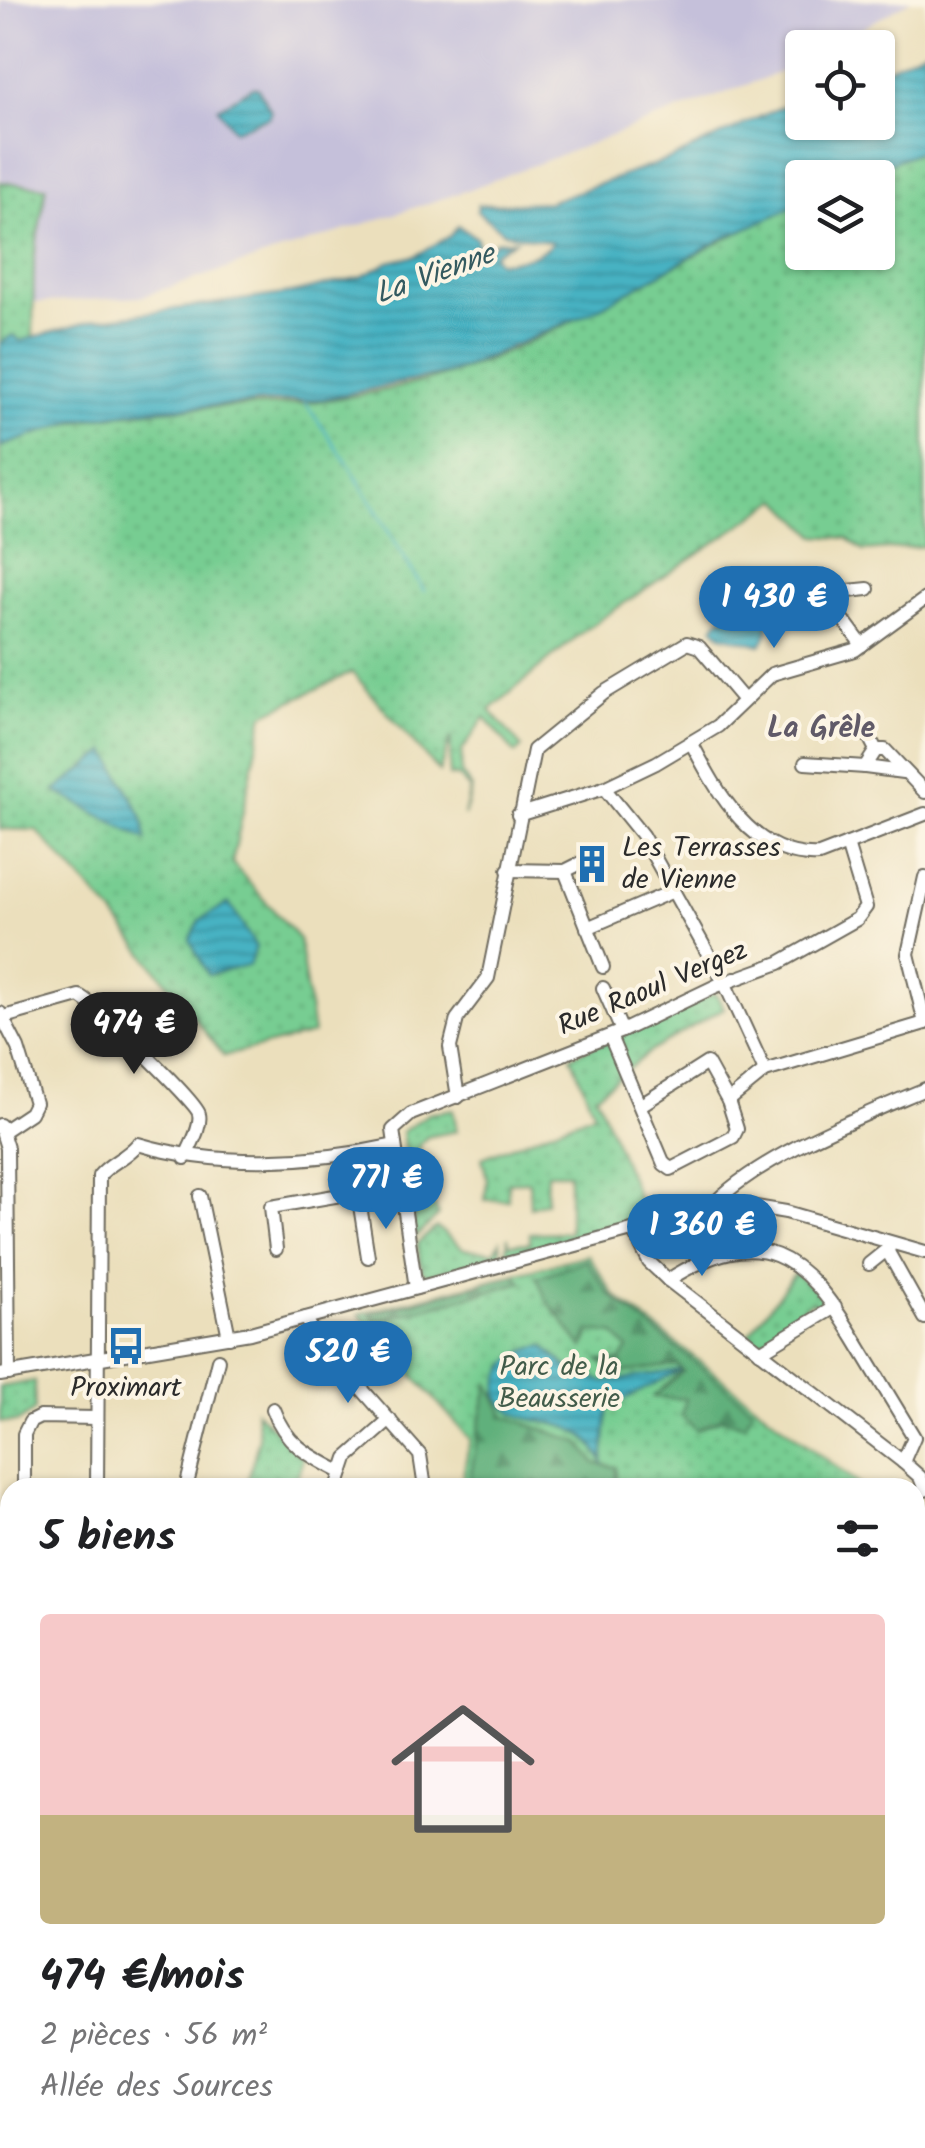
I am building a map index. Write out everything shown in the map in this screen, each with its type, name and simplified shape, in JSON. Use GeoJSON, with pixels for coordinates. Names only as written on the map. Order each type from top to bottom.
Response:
{"type":"FeatureCollection","features":[{"type":"Feature","properties":{"kind":"street"},"geometry":{"type":"LineString","coordinates":[[814,580],[862,645]]}},
{"type":"Feature","properties":{"kind":"street"},"geometry":{"type":"LineString","coordinates":[[827,598],[838,592],[868,590]]}},
{"type":"Feature","properties":{"kind":"street"},"geometry":{"type":"LineString","coordinates":[[518,814],[604,788],[718,726],[772,674],[862,645],[925,600]]}},
{"type":"Feature","properties":{"kind":"street"},"geometry":{"type":"LineString","coordinates":[[458,1097],[450,1047],[457,1019],[488,978],[518,814],[534,750],[604,693],[686,643],[699,647],[743,699]]}},
{"type":"Feature","properties":{"kind":"street"},"geometry":{"type":"LineString","coordinates":[[865,729],[876,750]]}},
{"type":"Feature","properties":{"kind":"street"},"geometry":{"type":"LineString","coordinates":[[691,742],[723,804],[744,824],[800,856],[819,855],[925,814]]}},
{"type":"Feature","properties":{"kind":"street"},"geometry":{"type":"LineString","coordinates":[[865,767],[876,750]]}},
{"type":"Feature","properties":{"kind":"street"},"geometry":{"type":"LineString","coordinates":[[876,750],[885,750],[925,792]]}},
{"type":"Feature","properties":{"kind":"street"},"geometry":{"type":"LineString","coordinates":[[805,763],[902,772]]}},
{"type":"Feature","properties":{"kind":"street"},"geometry":{"type":"LineString","coordinates":[[604,788],[628,813],[725,984],[765,1071]]}},
{"type":"Feature","properties":{"kind":"street","name":"Rue Raoul Vergez"},"geometry":{"type":"LineString","coordinates":[[96,1358],[99,1176],[106,1167],[122,1163],[138,1144],[185,1158],[352,1154],[394,1137],[412,1114],[616,1034],[779,963],[857,920],[866,907],[847,844]]}},
{"type":"Feature","properties":{"kind":"street"},"geometry":{"type":"LineString","coordinates":[[508,870],[565,871],[587,860]]}},
{"type":"Feature","properties":{"kind":"street"},"geometry":{"type":"LineString","coordinates":[[565,871],[602,967]]}},
{"type":"Feature","properties":{"kind":"street"},"geometry":{"type":"LineString","coordinates":[[728,1101],[765,1071],[924,1019],[908,954],[925,877]]}},
{"type":"Feature","properties":{"kind":"street"},"geometry":{"type":"LineString","coordinates":[[587,928],[672,892]]}},
{"type":"Feature","properties":{"kind":"street"},"geometry":{"type":"LineString","coordinates":[[603,988],[640,1105],[664,1164],[671,1169],[733,1137],[737,1129],[728,1101],[708,1064],[640,1105]]}},
{"type":"Feature","properties":{"kind":"street"},"geometry":{"type":"LineString","coordinates":[[185,1158],[200,1119],[199,1110],[180,1086],[106,1020],[90,1000],[79,996],[2,1015],[36,1103],[30,1113],[1,1128],[7,1148],[5,1374],[219,1339],[732,1203],[786,1212],[889,1247],[925,1252]]}},
{"type":"Feature","properties":{"kind":"street"},"geometry":{"type":"LineString","coordinates":[[711,1207],[737,1185],[840,1126],[925,1089]]}},
{"type":"Feature","properties":{"kind":"street"},"geometry":{"type":"LineString","coordinates":[[394,1137],[416,1288]]}},
{"type":"Feature","properties":{"kind":"street"},"geometry":{"type":"LineString","coordinates":[[352,1154],[368,1257]]}},
{"type":"Feature","properties":{"kind":"street"},"geometry":{"type":"LineString","coordinates":[[732,1203],[737,1185]]}},
{"type":"Feature","properties":{"kind":"street"},"geometry":{"type":"LineString","coordinates":[[276,1249],[271,1207],[358,1192]]}},
{"type":"Feature","properties":{"kind":"street"},"geometry":{"type":"LineString","coordinates":[[188,1478],[218,1360],[219,1339],[200,1196]]}},
{"type":"Feature","properties":{"kind":"street"},"geometry":{"type":"LineString","coordinates":[[633,1230],[648,1262],[668,1280],[920,1478]]}},
{"type":"Feature","properties":{"kind":"street"},"geometry":{"type":"LineString","coordinates":[[868,1264],[889,1247]]}},
{"type":"Feature","properties":{"kind":"street"},"geometry":{"type":"LineString","coordinates":[[889,1247],[925,1318]]}},
{"type":"Feature","properties":{"kind":"street"},"geometry":{"type":"LineString","coordinates":[[668,1280],[701,1259],[741,1249],[774,1254],[803,1267],[836,1307],[914,1437],[903,1462]]}},
{"type":"Feature","properties":{"kind":"street"},"geometry":{"type":"LineString","coordinates":[[760,1352],[836,1307]]}},
{"type":"Feature","properties":{"kind":"street"},"geometry":{"type":"LineString","coordinates":[[306,1318],[316,1337],[420,1455],[423,1478]]}},
{"type":"Feature","properties":{"kind":"street"},"geometry":{"type":"LineString","coordinates":[[96,1358],[97,1478]]}},
{"type":"Feature","properties":{"kind":"street"},"geometry":{"type":"LineString","coordinates":[[273,1409],[280,1427],[299,1450],[341,1472]]}},
{"type":"Feature","properties":{"kind":"street"},"geometry":{"type":"LineString","coordinates":[[24,1478],[24,1434],[30,1422],[40,1418],[96,1418]]}},
{"type":"Feature","properties":{"kind":"street"},"geometry":{"type":"LineString","coordinates":[[340,1478],[347,1458],[390,1420]]}},
{"type":"Feature","properties":{"kind":"shaded area"},"geometry":{"type":"Polygon","coordinates":[[[0,0],[911,0],[859,30],[785,30],[785,70],[459,193],[140,297],[34,303],[34,259],[0,182],[0,0]]]}},
{"type":"Feature","properties":{"kind":"green space"},"geometry":{"type":"Polygon","coordinates":[[[925,149],[925,546],[864,551],[847,538],[816,536],[779,499],[583,631],[490,710],[522,748],[515,754],[485,717],[462,751],[461,773],[472,788],[464,816],[470,789],[457,776],[449,776],[451,737],[439,772],[352,672],[264,714],[232,863],[299,939],[313,1034],[224,1056],[115,916],[36,830],[0,829],[0,447],[95,418],[161,410],[306,403],[385,390],[455,372],[544,335],[785,210],[785,270],[895,270],[895,161],[925,149]]]}},
{"type":"Feature","properties":{"kind":"green space"},"geometry":{"type":"Polygon","coordinates":[[[0,182],[46,187],[34,259],[33,339],[0,343],[0,182]]]}},
{"type":"Feature","properties":{"kind":"green space"},"geometry":{"type":"Polygon","coordinates":[[[715,993],[724,1008],[649,1052],[596,1095],[646,1216],[506,1256],[508,1237],[509,1244],[530,1243],[530,1233],[569,1232],[569,1173],[547,1173],[546,1202],[530,1207],[529,1181],[508,1182],[508,1200],[485,1200],[487,1179],[482,1158],[594,1113],[571,1056],[715,993]]]}},
{"type":"Feature","properties":{"kind":"green space"},"geometry":{"type":"Polygon","coordinates":[[[453,1109],[457,1131],[427,1137],[419,1145],[419,1175],[439,1215],[416,1237],[402,1132],[428,1114],[453,1109]]]}},
{"type":"Feature","properties":{"kind":"green space"},"geometry":{"type":"Polygon","coordinates":[[[436,1227],[464,1249],[494,1252],[500,1242],[501,1257],[427,1275],[422,1271],[417,1244],[436,1227]]]}},
{"type":"Feature","properties":{"kind":"green space","name":"Parc de la Beausserie"},"geometry":{"type":"Polygon","coordinates":[[[588,1255],[614,1295],[850,1478],[463,1478],[470,1439],[359,1314],[588,1255]]]}},
{"type":"Feature","properties":{"kind":"green space"},"geometry":{"type":"Polygon","coordinates":[[[586,1260],[609,1294],[753,1409],[745,1425],[722,1418],[697,1430],[681,1415],[686,1399],[653,1397],[683,1371],[677,1365],[613,1374],[599,1360],[620,1361],[628,1349],[614,1334],[591,1331],[583,1348],[546,1299],[537,1277],[586,1260]]]}},
{"type":"Feature","properties":{"kind":"green space"},"geometry":{"type":"Polygon","coordinates":[[[795,1273],[825,1298],[820,1310],[812,1301],[776,1328],[780,1334],[758,1343],[748,1335],[795,1273]]]}},
{"type":"Feature","properties":{"kind":"green space"},"geometry":{"type":"Polygon","coordinates":[[[515,1274],[522,1282],[377,1321],[370,1314],[515,1274]]]}},
{"type":"Feature","properties":{"kind":"green space"},"geometry":{"type":"Polygon","coordinates":[[[34,1381],[35,1410],[18,1422],[0,1422],[0,1387],[34,1381]]]}},
{"type":"Feature","properties":{"kind":"green space"},"geometry":{"type":"Polygon","coordinates":[[[489,1384],[505,1416],[579,1442],[595,1463],[616,1467],[617,1478],[470,1478],[489,1384]]]}},
{"type":"Feature","properties":{"kind":"green space"},"geometry":{"type":"Polygon","coordinates":[[[256,1411],[303,1458],[297,1478],[249,1478],[259,1437],[256,1411]]]}},
{"type":"Feature","properties":{"kind":"water","name":"La Vienne"},"geometry":{"type":"Polygon","coordinates":[[[925,49],[925,149],[895,161],[785,160],[785,211],[722,239],[591,312],[453,372],[323,399],[143,410],[77,420],[0,447],[0,343],[13,335],[21,341],[95,320],[292,293],[361,277],[389,262],[415,256],[450,236],[458,226],[477,238],[478,251],[484,253],[497,241],[515,240],[493,254],[498,262],[528,257],[553,242],[504,233],[477,211],[478,205],[548,202],[673,158],[785,105],[785,140],[895,140],[895,64],[925,49]]]}},
{"type":"Feature","properties":{"kind":"water"},"geometry":{"type":"Polygon","coordinates":[[[253,87],[258,88],[271,111],[269,117],[234,130],[218,108],[253,87]]]}},
{"type":"Feature","properties":{"kind":"water"},"geometry":{"type":"Polygon","coordinates":[[[762,600],[769,623],[761,645],[721,635],[714,627],[720,618],[762,600]]]}},
{"type":"Feature","properties":{"kind":"water"},"geometry":{"type":"Polygon","coordinates":[[[107,751],[143,818],[146,840],[55,791],[107,751]]]}},
{"type":"Feature","properties":{"kind":"water"},"geometry":{"type":"Polygon","coordinates":[[[229,903],[256,947],[249,965],[208,975],[190,940],[200,920],[229,903]]]}},
{"type":"Feature","properties":{"kind":"water"},"geometry":{"type":"Polygon","coordinates":[[[544,1346],[567,1367],[604,1382],[681,1370],[608,1408],[603,1462],[578,1432],[522,1416],[498,1397],[500,1377],[510,1362],[525,1351],[544,1346]]]}},
{"type":"Feature","properties":{"kind":"waterway"},"geometry":{"type":"LineString","coordinates":[[305,402],[350,467],[424,591]]}},
{"type":"Feature","properties":{"kind":"place","name":"Les Terrasses de Vienne"},"geometry":{"type":"Point","coordinates":[592,864]}},
{"type":"Feature","properties":{"kind":"place","name":"Proximart"},"geometry":{"type":"Point","coordinates":[126,1346]}},
{"type":"Feature","properties":{"kind":"district","name":"La Grêle"},"geometry":{"type":"Point","coordinates":[821,729]}}]}
